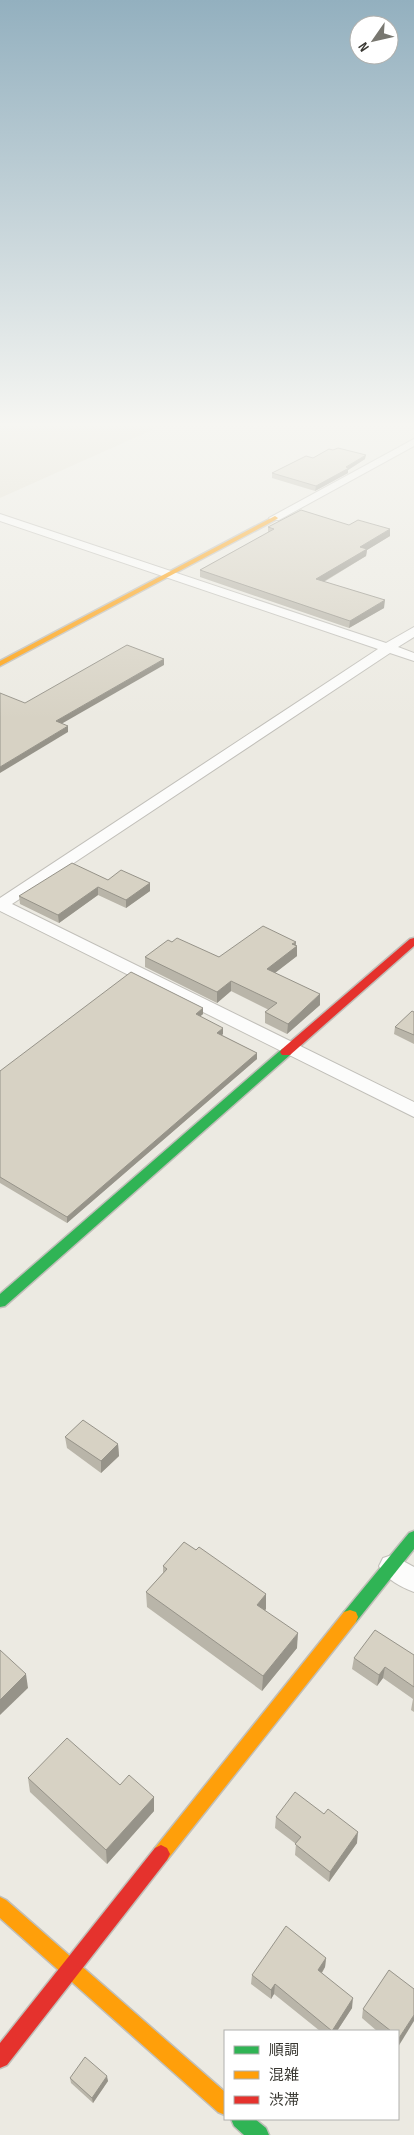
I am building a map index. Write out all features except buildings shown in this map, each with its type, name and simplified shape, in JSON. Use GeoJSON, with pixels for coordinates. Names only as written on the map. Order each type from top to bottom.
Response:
{"type":"FeatureCollection","features":[{"type":"Feature","properties":{"kind":"street"},"geometry":{"type":"LineString","coordinates":[[11,521],[414,658]]}},
{"type":"Feature","properties":{"kind":"street"},"geometry":{"type":"LineString","coordinates":[[0,664],[270,521]]}},
{"type":"Feature","properties":{"kind":"street"},"geometry":{"type":"LineString","coordinates":[[0,905],[414,631]]}},
{"type":"Feature","properties":{"kind":"street"},"geometry":{"type":"LineString","coordinates":[[0,905],[414,1110]]}},
{"type":"Feature","properties":{"kind":"street"},"geometry":{"type":"LineString","coordinates":[[0,1302],[414,942]]}},
{"type":"Feature","properties":{"kind":"street"},"geometry":{"type":"LineString","coordinates":[[0,2058],[414,1538]]}},
{"type":"Feature","properties":{"kind":"street"},"geometry":{"type":"LineString","coordinates":[[392,1566],[414,1581]]}},
{"type":"Feature","properties":{"kind":"street"},"geometry":{"type":"LineString","coordinates":[[0,1906],[224,2104]]}},
{"type":"Feature","properties":{"kind":"street"},"geometry":{"type":"LineString","coordinates":[[241,2120],[259,2135]]}},
{"type":"Feature","properties":{"kind":"traffic: fast"},"geometry":{"type":"LineString","coordinates":[[0,1302],[286,1052]]}},
{"type":"Feature","properties":{"kind":"traffic: fast"},"geometry":{"type":"LineString","coordinates":[[350,1617],[414,1538]]}},
{"type":"Feature","properties":{"kind":"traffic: fast"},"geometry":{"type":"LineString","coordinates":[[242,2120],[259,2135]]}},
{"type":"Feature","properties":{"kind":"traffic: slow"},"geometry":{"type":"LineString","coordinates":[[0,664],[270,521]]}},
{"type":"Feature","properties":{"kind":"traffic: slow"},"geometry":{"type":"LineString","coordinates":[[161,1854],[350,1617]]}},
{"type":"Feature","properties":{"kind":"traffic: slow"},"geometry":{"type":"LineString","coordinates":[[0,1906],[224,2104]]}},
{"type":"Feature","properties":{"kind":"traffic: jam"},"geometry":{"type":"LineString","coordinates":[[286,1052],[414,941]]}},
{"type":"Feature","properties":{"kind":"traffic: jam"},"geometry":{"type":"LineString","coordinates":[[0,2058],[161,1854]]}}]}
